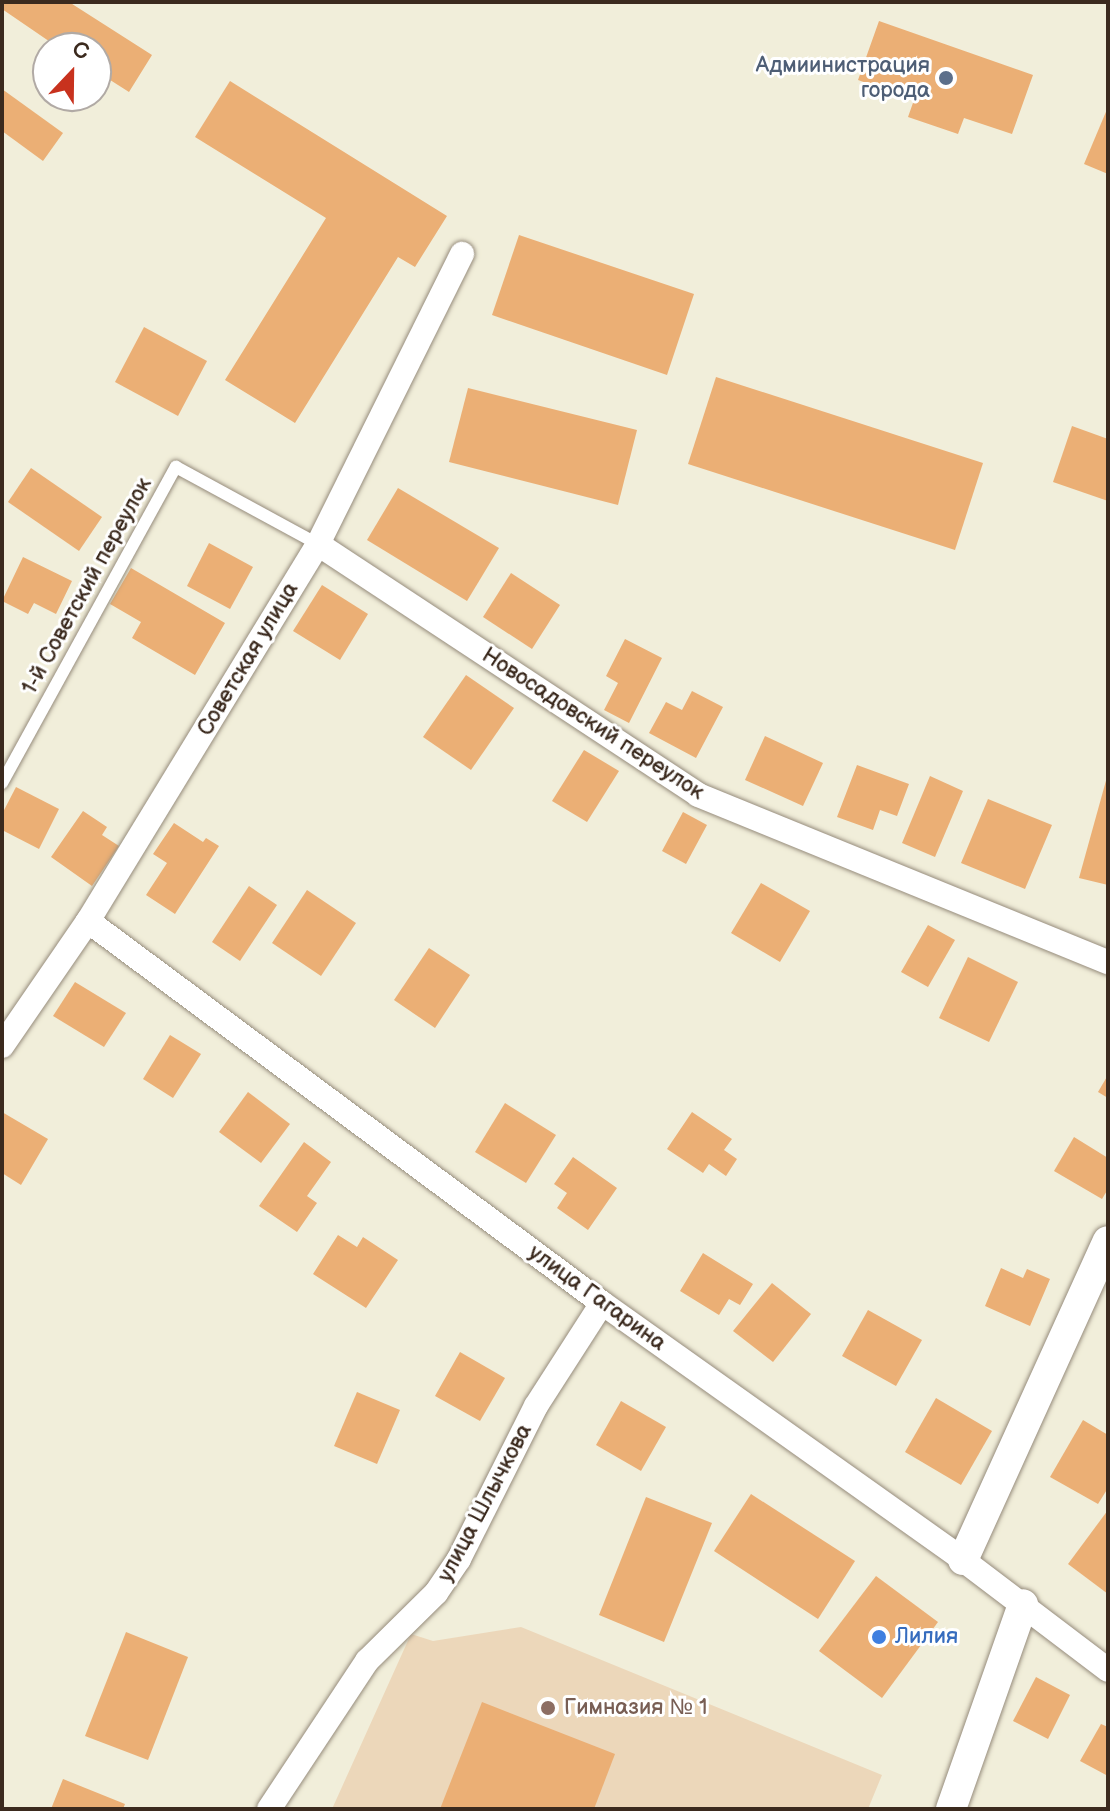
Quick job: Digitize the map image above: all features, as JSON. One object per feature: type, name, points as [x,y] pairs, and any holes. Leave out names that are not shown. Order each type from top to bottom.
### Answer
[{"type":"street","name":"Советская улица","points":[[5,1035],[88,921],[318,544],[462,254]]},
{"type":"street","name":"Новосадовский переулок","points":[[318,544],[698,795],[1108,962]]},
{"type":"street","name":"улица Гагарина","points":[[88,921],[602,1303],[963,1560],[1108,1670]]},
{"type":"street","points":[[963,1560],[1108,1241]]},
{"type":"street","name":"улица Шлычкова","points":[[269,1809],[367,1661],[436,1593],[459,1559],[536,1406],[602,1303]]},
{"type":"street","points":[[951,1809],[1023,1604]]},
{"type":"lane","name":"1-й Советский переулок","points":[[2,783],[176,467],[318,544]]},
{"type":"shaded area","name":"Гимназия № 1","points":[[521,1627],[882,1775],[868,1809],[332,1809],[411,1634],[433,1641]]},
{"type":"building","points":[[2,2],[69,2],[152,55],[129,92],[112,81],[112,32],[36,32],[2,9]]},
{"type":"building","name":"Адмиинистрация города","points":[[879,21],[1033,75],[1012,134],[964,118],[958,134],[908,117],[914,100],[858,80]]},
{"type":"building","points":[[230,81],[447,216],[415,267],[398,257],[295,423],[225,380],[326,218],[195,137]]},
{"type":"building","points":[[2,89],[63,133],[43,161],[2,131]]},
{"type":"building","points":[[1108,107],[1108,174],[1084,164]]},
{"type":"building","points":[[519,235],[694,294],[667,375],[492,315]]},
{"type":"building","points":[[144,327],[207,361],[178,416],[115,382]]},
{"type":"building","points":[[716,377],[983,463],[955,550],[688,464]]},
{"type":"building","points":[[468,388],[637,430],[618,505],[449,462]]},
{"type":"building","points":[[1072,426],[1108,439],[1108,501],[1053,482]]},
{"type":"building","points":[[31,468],[102,517],[79,551],[8,502]]},
{"type":"building","points":[[398,488],[499,548],[467,601],[367,540]]},
{"type":"building","points":[[209,543],[253,567],[230,609],[187,586]]},
{"type":"building","points":[[23,557],[72,581],[56,614],[34,603],[28,614],[2,601]]},
{"type":"building","points":[[131,568],[225,623],[195,675],[132,638],[141,622],[110,604]]},
{"type":"building","points":[[511,573],[560,605],[532,649],[483,617]]},
{"type":"building","points":[[322,585],[368,614],[340,660],[293,631]]},
{"type":"building","points":[[625,639],[662,658],[629,723],[604,710],[618,683],[606,676]]},
{"type":"building","points":[[466,675],[514,708],[471,770],[423,737]]},
{"type":"building","points":[[692,691],[723,707],[696,758],[649,733],[666,702],[682,710]]},
{"type":"building","points":[[765,736],[823,763],[803,806],[745,780]]},
{"type":"building","points":[[584,750],[619,771],[587,822],[552,801]]},
{"type":"building","points":[[857,765],[909,784],[897,816],[880,810],[873,830],[837,817]]},
{"type":"building","points":[[930,776],[963,791],[935,857],[902,843]]},
{"type":"building","points":[[1108,777],[1108,885],[1079,878]]},
{"type":"building","points":[[16,787],[59,809],[39,849],[2,830],[2,814]]},
{"type":"building","points":[[988,799],[1052,825],[1025,889],[961,863]]},
{"type":"building","points":[[83,811],[107,827],[102,835],[119,846],[92,886],[51,857]]},
{"type":"building","points":[[683,812],[707,825],[686,864],[662,851]]},
{"type":"building","points":[[174,823],[203,842],[206,838],[219,846],[175,914],[146,895],[167,863],[153,854]]},
{"type":"building","points":[[761,883],[810,911],[780,962],[731,933]]},
{"type":"building","points":[[249,886],[277,905],[240,961],[212,942]]},
{"type":"building","points":[[307,890],[356,923],[321,976],[272,943]]},
{"type":"building","points":[[928,925],[955,940],[928,987],[901,972]]},
{"type":"building","points":[[429,948],[470,975],[435,1028],[394,1000]]},
{"type":"building","points":[[968,957],[1018,982],[989,1042],[939,1018]]},
{"type":"building","points":[[75,982],[126,1013],[104,1047],[53,1016]]},
{"type":"building","points":[[170,1035],[201,1054],[173,1098],[143,1079]]},
{"type":"building","points":[[1108,1075],[1108,1098],[1098,1092]]},
{"type":"building","points":[[248,1092],[290,1124],[261,1163],[219,1132]]},
{"type":"building","points":[[505,1103],[556,1135],[526,1183],[475,1152]]},
{"type":"building","points":[[2,1112],[48,1139],[21,1185],[2,1173]]},
{"type":"building","points":[[692,1112],[732,1139],[724,1150],[737,1159],[726,1176],[709,1164],[703,1173],[667,1149]]},
{"type":"building","points":[[1074,1137],[1108,1158],[1108,1189],[1102,1199],[1054,1171]]},
{"type":"building","points":[[304,1142],[331,1162],[307,1196],[317,1203],[297,1232],[259,1206]]},
{"type":"building","points":[[573,1157],[617,1188],[588,1230],[557,1208],[567,1193],[554,1184]]},
{"type":"building","points":[[338,1235],[357,1247],[363,1237],[398,1260],[366,1308],[313,1274]]},
{"type":"building","points":[[703,1253],[753,1284],[740,1305],[729,1299],[719,1315],[680,1291]]},
{"type":"building","points":[[1001,1268],[1023,1278],[1027,1269],[1050,1279],[1030,1326],[985,1306]]},
{"type":"building","points":[[772,1283],[811,1314],[773,1362],[733,1331]]},
{"type":"building","points":[[868,1310],[922,1340],[896,1386],[842,1356]]},
{"type":"building","points":[[460,1352],[505,1378],[480,1421],[435,1396]]},
{"type":"building","points":[[357,1392],[400,1410],[377,1464],[334,1446]]},
{"type":"building","points":[[936,1398],[992,1431],[961,1485],[905,1452]]},
{"type":"building","points":[[621,1401],[666,1427],[641,1471],[596,1445]]},
{"type":"building","points":[[1083,1420],[1108,1435],[1108,1488],[1098,1504],[1050,1477]]},
{"type":"building","points":[[751,1494],[855,1561],[818,1619],[714,1551]]},
{"type":"building","points":[[646,1497],[712,1523],[664,1642],[599,1615]]},
{"type":"building","points":[[1108,1510],[1108,1594],[1068,1564]]},
{"type":"building","name":"Лилия","points":[[876,1576],[938,1622],[882,1698],[819,1651]]},
{"type":"building","points":[[126,1632],[188,1657],[148,1760],[85,1736]]},
{"type":"building","points":[[1036,1677],[1070,1695],[1048,1739],[1013,1721]]},
{"type":"building","points":[[482,1702],[615,1754],[594,1809],[440,1809]]},
{"type":"building","points":[[1101,1724],[1108,1727],[1108,1776],[1080,1761]]},
{"type":"building","points":[[63,1779],[125,1804],[123,1809],[51,1809]]},
{"type":"place","name":"Адмиинистрация города","points":[[946,78]]},
{"type":"place","name":"Лилия","points":[[879,1637]]},
{"type":"place","name":"Гимназия № 1","points":[[548,1708]]}]
